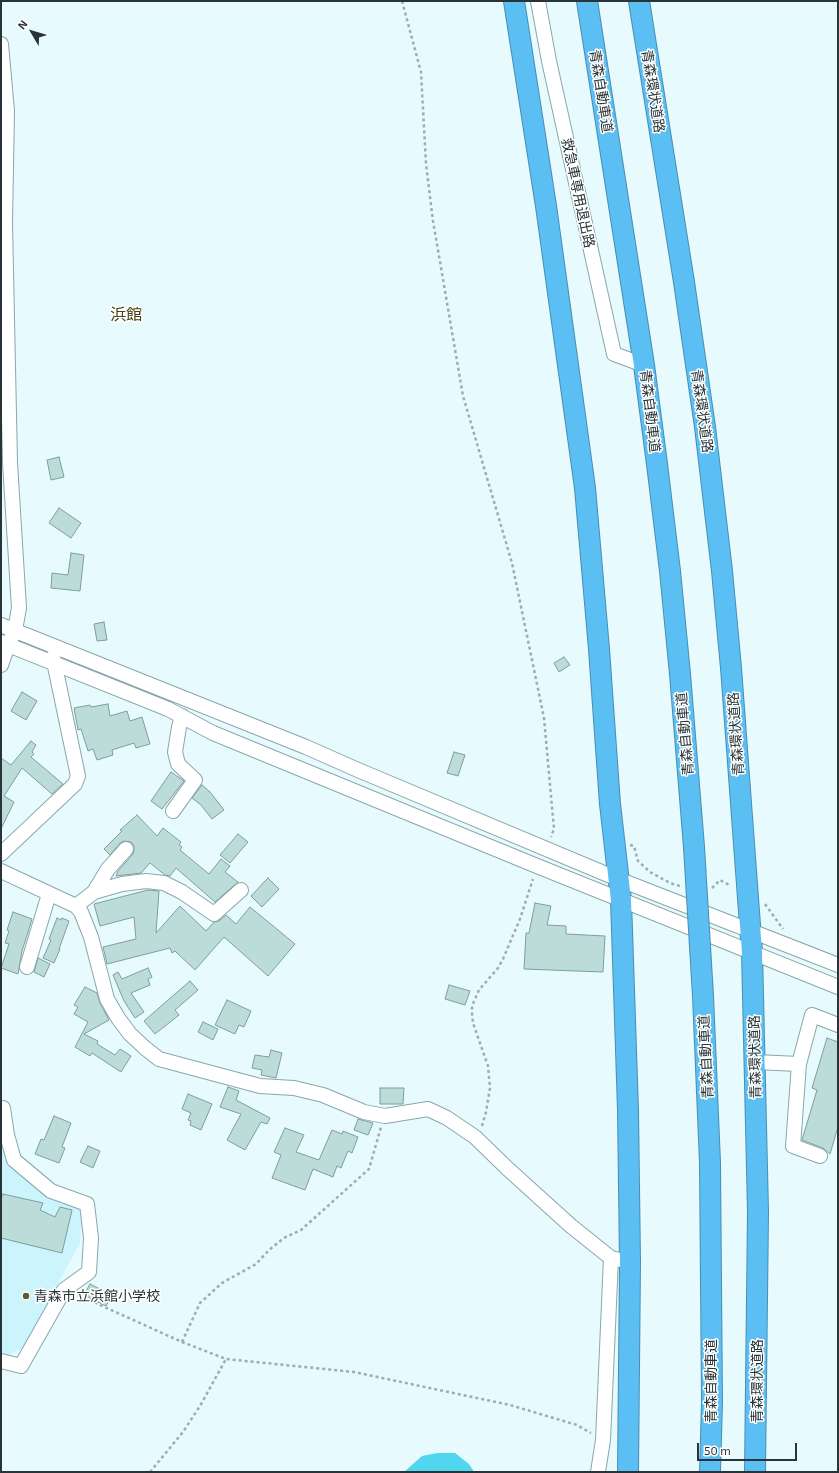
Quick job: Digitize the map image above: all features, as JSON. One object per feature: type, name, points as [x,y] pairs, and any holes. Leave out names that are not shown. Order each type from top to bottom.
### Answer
[{"type":"highway","points":[[514,1],[527,73],[549,221],[585,488],[599,649],[610,804],[621,900],[627,1087],[630,1262],[628,1472]]},
{"type":"highway","name":"青森自動車道","points":[[587,1],[644,366],[670,571],[694,847],[703,996],[710,1178],[712,1387],[710,1472]]},
{"type":"highway","name":"青森環状道路","points":[[639,1],[683,275],[705,427],[722,571],[731,668],[752,952],[758,1212],[755,1472]]},
{"type":"street","name":"救急車専用退出路","points":[[538,1],[551,69],[614,354],[644,366]]},
{"type":"street","points":[[1,44],[7,111],[4,336],[19,608],[15,630],[4,644],[1,665]]},
{"type":"street","points":[[1,625],[306,747],[618,879],[838,966]]},
{"type":"street","points":[[4,644],[168,709],[213,733],[537,866],[838,987]]},
{"type":"street","points":[[1,854],[75,784],[78,776],[53,664],[51,645]]},
{"type":"street","points":[[173,811],[195,780],[178,764],[175,752],[182,716]]},
{"type":"street","points":[[76,906],[94,892],[108,869],[126,849]]},
{"type":"street","points":[[1,871],[76,906],[91,937],[107,999],[118,1018],[130,1034],[145,1048],[159,1058],[260,1086],[294,1088],[323,1096],[364,1112],[385,1116],[428,1109],[447,1118],[475,1137],[566,1221],[611,1258],[630,1262]]},
{"type":"street","points":[[94,892],[130,882],[146,881],[164,883],[182,892],[214,914],[241,890]]},
{"type":"street","points":[[27,967],[49,894]]},
{"type":"street","points":[[820,1156],[793,1146],[799,1064],[812,1015],[838,1025]]},
{"type":"street","points":[[755,1062],[799,1064]]},
{"type":"street","points":[[1,1108],[3,1108],[7,1135],[14,1160],[51,1190],[87,1204],[91,1238],[89,1272],[64,1290],[21,1366],[1,1362]]},
{"type":"street","points":[[598,1472],[603,1440],[611,1258]]},
{"type":"path","points":[[402,1],[421,72],[426,164],[433,221],[463,396],[512,563],[544,718],[554,829],[546,849]]},
{"type":"path","points":[[475,1137],[482,1125],[486,1112],[490,1088],[488,1066],[473,1023],[472,1006],[479,990],[498,968],[503,959],[520,919],[537,866]]},
{"type":"path","points":[[182,1342],[200,1303],[222,1283],[256,1264],[269,1250],[284,1238],[301,1230],[369,1169],[385,1116]]},
{"type":"path","points":[[73,1283],[79,1296],[182,1342],[226,1359],[354,1372],[510,1405],[577,1425],[603,1440]]},
{"type":"path","points":[[150,1472],[183,1432],[200,1406],[226,1359]]},
{"type":"shaded area","name":"青森市立浜館小学校","points":[[1,1142],[6,1159],[15,1170],[40,1190],[82,1207],[80,1243],[23,1348],[5,1357],[1,1356]]},
{"type":"shaded area","points":[[437,1453],[455,1453],[469,1464],[474,1472],[404,1472],[422,1456]]},
{"type":"building","points":[[59,457],[64,477],[51,480],[47,460]]},
{"type":"building","points":[[59,508],[81,523],[71,538],[49,523]]},
{"type":"building","points":[[71,553],[84,555],[80,591],[51,588],[52,573],[68,575]]},
{"type":"building","points":[[104,622],[107,640],[97,641],[94,624]]},
{"type":"building","points":[[564,657],[570,665],[559,672],[554,663]]},
{"type":"building","points":[[22,692],[37,701],[26,720],[11,711]]},
{"type":"building","points":[[108,704],[110,716],[127,711],[130,721],[142,717],[150,744],[136,748],[134,743],[112,750],[113,755],[97,760],[93,749],[88,751],[81,729],[78,730],[74,708]]},
{"type":"building","points":[[31,741],[36,745],[32,752],[34,754],[31,757],[63,784],[52,794],[22,768],[4,796],[14,802],[1,829],[1,758],[11,765]]},
{"type":"building","points":[[454,752],[465,755],[458,776],[447,773]]},
{"type":"building","points":[[171,772],[184,781],[162,809],[151,801]]},
{"type":"building","points":[[202,785],[210,792],[224,810],[212,819],[201,805],[192,798]]},
{"type":"building","points":[[137,815],[157,836],[163,828],[181,842],[179,845],[182,847],[180,850],[209,874],[221,859],[230,866],[225,872],[238,882],[215,902],[176,868],[170,876],[165,875],[150,863],[141,873],[116,876],[118,871],[133,854],[134,846],[131,842],[124,841],[120,843],[110,855],[104,849],[122,831],[120,830]]},
{"type":"building","points":[[238,834],[248,842],[230,863],[220,855]]},
{"type":"building","points":[[268,878],[279,889],[262,907],[251,896]]},
{"type":"building","points":[[148,890],[159,891],[156,933],[180,906],[206,931],[214,922],[219,921],[226,915],[236,924],[250,907],[295,944],[268,976],[224,937],[195,970],[175,951],[172,953],[170,948],[107,964],[103,947],[136,939],[134,917],[100,926],[94,904]]},
{"type":"building","points":[[535,903],[551,906],[547,925],[566,926],[566,934],[605,936],[603,972],[524,969],[526,933],[529,933]]},
{"type":"building","points":[[13,912],[32,919],[22,951],[18,974],[1,968],[9,944],[5,943],[9,931],[7,930]]},
{"type":"building","points":[[57,918],[61,920],[62,918],[69,921],[54,963],[43,958],[51,940],[49,939]]},
{"type":"building","points":[[38,958],[50,964],[44,977],[34,972]]},
{"type":"building","points":[[148,968],[152,977],[148,979],[150,985],[131,993],[144,1012],[135,1018],[124,1001],[113,975],[118,972],[122,979]]},
{"type":"building","points":[[190,981],[198,990],[175,1010],[179,1015],[155,1034],[144,1021]]},
{"type":"building","points":[[449,985],[470,991],[465,1005],[445,999]]},
{"type":"building","points":[[85,987],[97,993],[100,1003],[109,1020],[84,1034],[98,1041],[97,1044],[115,1055],[120,1049],[131,1056],[121,1072],[92,1053],[90,1056],[75,1047],[88,1022],[74,1014],[78,1007],[74,1005]]},
{"type":"building","points":[[227,1000],[251,1011],[244,1027],[239,1025],[235,1034],[215,1025]]},
{"type":"building","points":[[203,1022],[218,1029],[213,1040],[198,1032]]},
{"type":"building","points":[[827,1038],[838,1042],[838,1127],[830,1154],[823,1148],[802,1140],[817,1090],[812,1088]]},
{"type":"building","points":[[271,1050],[282,1053],[276,1078],[261,1075],[262,1070],[252,1068],[255,1055],[269,1057]]},
{"type":"building","points":[[228,1087],[239,1091],[236,1100],[270,1118],[267,1124],[261,1122],[245,1150],[227,1140],[241,1114],[220,1107]]},
{"type":"building","points":[[380,1088],[404,1088],[403,1104],[380,1104]]},
{"type":"building","points":[[188,1094],[212,1104],[201,1130],[190,1125],[191,1121],[188,1120],[191,1113],[182,1109]]},
{"type":"building","points":[[54,1116],[71,1123],[62,1147],[65,1148],[59,1163],[35,1154],[41,1139],[44,1140]]},
{"type":"building","points":[[358,1119],[373,1123],[368,1135],[354,1130]]},
{"type":"building","points":[[285,1128],[304,1135],[296,1152],[319,1160],[332,1130],[342,1134],[343,1131],[358,1137],[352,1153],[348,1151],[341,1168],[337,1166],[333,1177],[313,1169],[305,1190],[272,1178],[281,1155],[274,1152]]},
{"type":"building","points":[[88,1146],[100,1151],[93,1168],[80,1162]]},
{"type":"building","points":[[3,1194],[43,1203],[40,1210],[55,1217],[60,1207],[72,1210],[62,1253],[1,1238],[1,1196],[3,1196]]},
{"type":"building","points":[[90,1284],[112,1295],[106,1306],[84,1295]]},
{"type":"place","name":"青森市立浜館小学校","points":[[26,1296]]},
{"type":"district","name":"浜館","points":[[126,315]]}]
